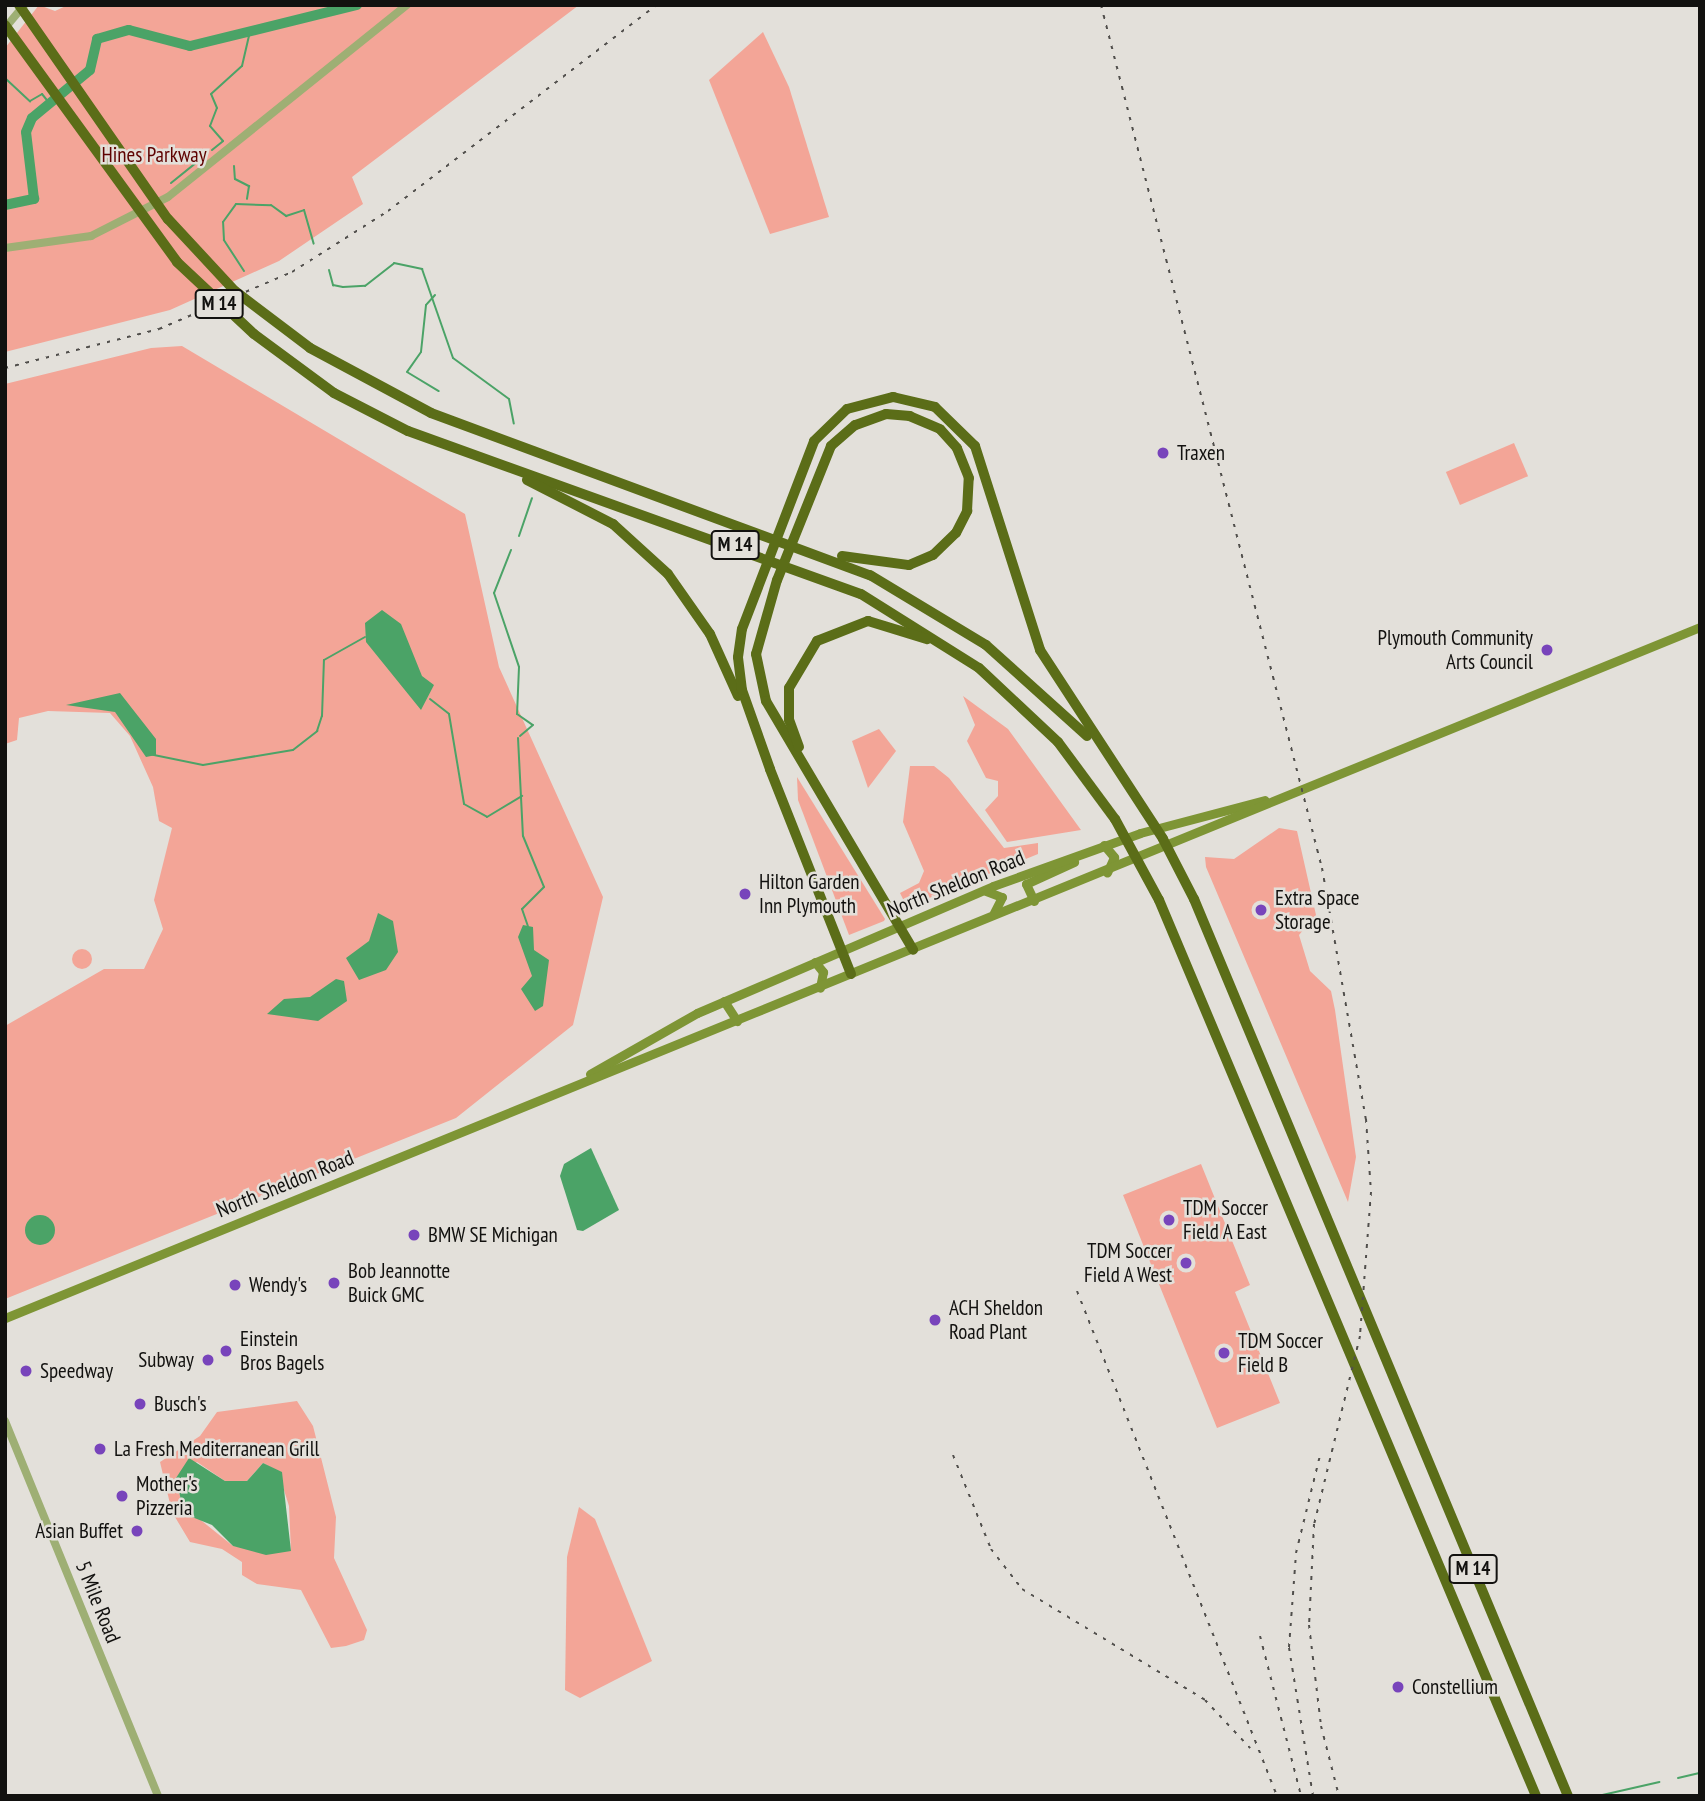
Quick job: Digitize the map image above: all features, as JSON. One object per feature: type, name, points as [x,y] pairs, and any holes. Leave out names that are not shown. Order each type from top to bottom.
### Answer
[{"type":"highway","name":"M 14","points":[[22,5],[67,75],[168,219],[255,308],[369,384],[451,420],[848,565],[939,612],[1030,680],[1120,774],[1181,872],[1568,1796]]},
{"type":"highway","name":"M 14","points":[[5,27],[150,229],[215,300],[284,359],[367,411],[475,456],[835,583],[899,613],[979,668],[1058,742],[1115,819],[1150,881],[1536,1796]]},
{"type":"highway","points":[[770,769],[738,666],[742,629],[761,575],[814,441],[847,409],[879,398],[907,398],[953,418],[982,462],[1040,650],[1120,774]]},
{"type":"highway","points":[[753,530],[871,564],[916,563],[946,545],[961,526],[970,494],[967,470],[952,441],[933,425],[902,415],[870,418],[831,446],[798,522],[776,580],[756,654],[760,686],[827,803],[903,925],[913,950]]},
{"type":"highway","points":[[475,456],[590,510],[668,573],[710,634],[770,769],[851,974]]},
{"type":"highway","points":[[827,803],[795,739],[787,705],[796,669],[817,641],[848,624],[886,622],[979,668]]},
{"type":"main road","name":"North Sheldon Road","points":[[5,1318],[578,1081],[820,988],[990,916],[1107,873],[1287,794],[1700,627]]},
{"type":"main road","name":"North Sheldon Road","points":[[578,1081],[724,1000],[979,892],[1104,845],[1287,794]]},
{"type":"main road","points":[[1104,845],[1114,857],[1107,873]]},
{"type":"main road","points":[[1034,901],[1026,884],[1088,851]]},
{"type":"main road","points":[[979,892],[1002,897],[990,916]]},
{"type":"main road","points":[[815,962],[823,972],[820,988]]},
{"type":"main road","points":[[724,1000],[737,1021]]},
{"type":"street","points":[[5,27],[22,5]]},
{"type":"street","points":[[5,248],[91,236],[168,197],[407,5]]},
{"type":"street","name":"5 Mile Road","points":[[5,1421],[158,1796]]},
{"type":"green space","name":"Hines Parkway","points":[[39,5],[55,11],[68,5],[579,5],[352,177],[363,204],[279,261],[170,310],[5,352],[5,48]]},
{"type":"green space","points":[[763,32],[789,87],[829,217],[770,234],[709,80]]},
{"type":"green space","points":[[182,346],[465,514],[499,667],[603,897],[573,1025],[456,1118],[5,1299],[5,1026],[104,969],[144,969],[163,929],[154,900],[172,828],[159,821],[153,787],[130,736],[110,713],[48,711],[19,718],[17,740],[5,744],[5,384],[151,348]]},
{"type":"green space","points":[[1514,443],[1528,476],[1460,505],[1446,472]]},
{"type":"green space","points":[[963,696],[1008,729],[1081,830],[1007,842],[985,810],[998,796],[998,781],[986,778],[967,741],[975,725]]},
{"type":"green space","points":[[879,729],[896,751],[868,788],[852,741]]},
{"type":"green space","points":[[910,766],[934,766],[949,778],[1004,848],[1038,843],[1038,854],[907,907],[900,893],[919,883],[924,871],[903,822]]},
{"type":"green space","points":[[797,777],[884,921],[849,935],[798,800]]},
{"type":"green space","points":[[1279,828],[1297,831],[1316,915],[1299,935],[1310,971],[1331,991],[1335,1010],[1356,1157],[1348,1202],[1206,867],[1205,857],[1234,859]]},
{"type":"green space","points":[[78,949],[86,949],[92,959],[86,969],[78,969],[72,963],[72,955]]},
{"type":"green space","points":[[1201,1164],[1250,1285],[1235,1292],[1280,1403],[1217,1428],[1123,1195]]},
{"type":"green space","points":[[297,1401],[313,1426],[336,1517],[334,1558],[367,1630],[364,1640],[331,1648],[301,1590],[257,1584],[242,1575],[242,1562],[222,1549],[190,1542],[172,1512],[160,1462],[200,1436],[217,1412]],"holes":[[[197,1462],[225,1481],[247,1481],[263,1463],[278,1471],[289,1506],[291,1551],[233,1546],[182,1505],[176,1478]]]},
{"type":"green space","points":[[579,1507],[595,1519],[652,1661],[580,1698],[565,1690],[567,1557]]},
{"type":"shaded area","points":[[382,610],[401,624],[422,676],[434,685],[421,710],[366,642],[365,623]]},
{"type":"shaded area","points":[[120,693],[156,739],[156,755],[146,757],[115,712],[66,705]]},
{"type":"shaded area","points":[[378,913],[393,921],[398,952],[386,970],[359,980],[346,958],[369,941]]},
{"type":"shaded area","points":[[523,925],[533,927],[534,950],[549,960],[543,1006],[535,1011],[521,989],[532,976],[518,937]]},
{"type":"shaded area","points":[[336,979],[344,981],[347,1001],[318,1021],[267,1014],[284,999],[310,997]]},
{"type":"shaded area","points":[[591,1148],[619,1210],[583,1231],[577,1230],[560,1176],[564,1164]]},
{"type":"shaded area","points":[[40,1215],[51,1219],[55,1230],[51,1241],[40,1245],[29,1241],[25,1230],[29,1219]]},
{"type":"shaded area","points":[[189,1458],[225,1481],[247,1481],[263,1463],[282,1472],[291,1551],[266,1555],[233,1546],[212,1525],[192,1517],[182,1505],[176,1478]]},
{"type":"waterway","points":[[5,205],[34,199],[26,132],[32,118],[90,70],[97,39],[129,30],[190,46],[357,5]]},
{"type":"waterway","points":[[212,150],[223,141],[210,126],[217,108],[211,94],[242,66],[250,31]]},
{"type":"waterway","points":[[6,79],[30,101],[42,94],[50,104]]},
{"type":"waterway","points":[[171,183],[207,154]]},
{"type":"waterway","points":[[234,166],[235,179],[249,186],[247,199]]},
{"type":"waterway","points":[[244,271],[224,240],[223,222],[236,204],[271,205],[286,216],[304,210],[314,244]]},
{"type":"waterway","points":[[329,270],[333,285],[343,287],[365,286],[394,263],[422,269],[453,358],[509,399],[514,424]]},
{"type":"waterway","points":[[435,295],[426,305],[421,352],[407,372],[439,391]]},
{"type":"waterway","points":[[519,536],[532,498]]},
{"type":"waterway","points":[[511,550],[494,593],[519,667],[517,714],[533,725],[520,736]]},
{"type":"waterway","points":[[149,754],[203,765],[293,750],[317,731],[322,716],[324,660],[365,637]]},
{"type":"waterway","points":[[430,699],[449,714],[464,804],[487,817],[522,796]]},
{"type":"waterway","points":[[518,738],[523,836],[544,887],[522,909],[528,926]]},
{"type":"waterway","points":[[1678,1778],[1700,1773]]},
{"type":"waterway","points":[[1598,1796],[1659,1782]]},
{"type":"railway","points":[[5,368],[159,329],[292,272],[388,211],[656,5]]},
{"type":"railway","points":[[1101,5],[1322,868],[1366,1119],[1371,1192],[1360,1336],[1314,1524],[1309,1625],[1321,1726],[1339,1796]]},
{"type":"railway","points":[[1077,1291],[1277,1796]]},
{"type":"railway","points":[[953,1455],[991,1549],[1022,1589],[1205,1700],[1250,1748]]},
{"type":"railway","points":[[1313,1796],[1289,1647],[1296,1553],[1320,1455]]},
{"type":"railway","points":[[1260,1636],[1301,1796]]},
{"type":"place","name":"Traxen","points":[[1163,453]]},
{"type":"place","name":"Plymouth Community Arts Council","points":[[1547,650]]},
{"type":"place","name":"Hilton Garden Inn Plymouth","points":[[745,894]]},
{"type":"place","name":"Extra Space Storage","points":[[1261,910]]},
{"type":"place","name":"TDM Soccer Field A East","points":[[1169,1220]]},
{"type":"place","name":"BMW SE Michigan","points":[[414,1235]]},
{"type":"place","name":"TDM Soccer Field A West","points":[[1186,1263]]},
{"type":"place","name":"Bob Jeannotte Buick GMC","points":[[334,1283]]},
{"type":"place","name":"Wendy's","points":[[235,1285]]},
{"type":"place","name":"ACH Sheldon Road Plant","points":[[935,1320]]},
{"type":"place","name":"Einstein Bros Bagels","points":[[226,1351]]},
{"type":"place","name":"TDM Soccer Field B","points":[[1224,1353]]},
{"type":"place","name":"Subway","points":[[208,1360]]},
{"type":"place","name":"Speedway","points":[[26,1371]]},
{"type":"place","name":"Busch's","points":[[140,1404]]},
{"type":"place","name":"La Fresh Mediterranean Grill","points":[[100,1449]]},
{"type":"place","name":"Mother's Pizzeria","points":[[122,1496]]},
{"type":"place","name":"Asian Buffet","points":[[137,1531]]},
{"type":"place","name":"Constellium","points":[[1398,1687]]}]
